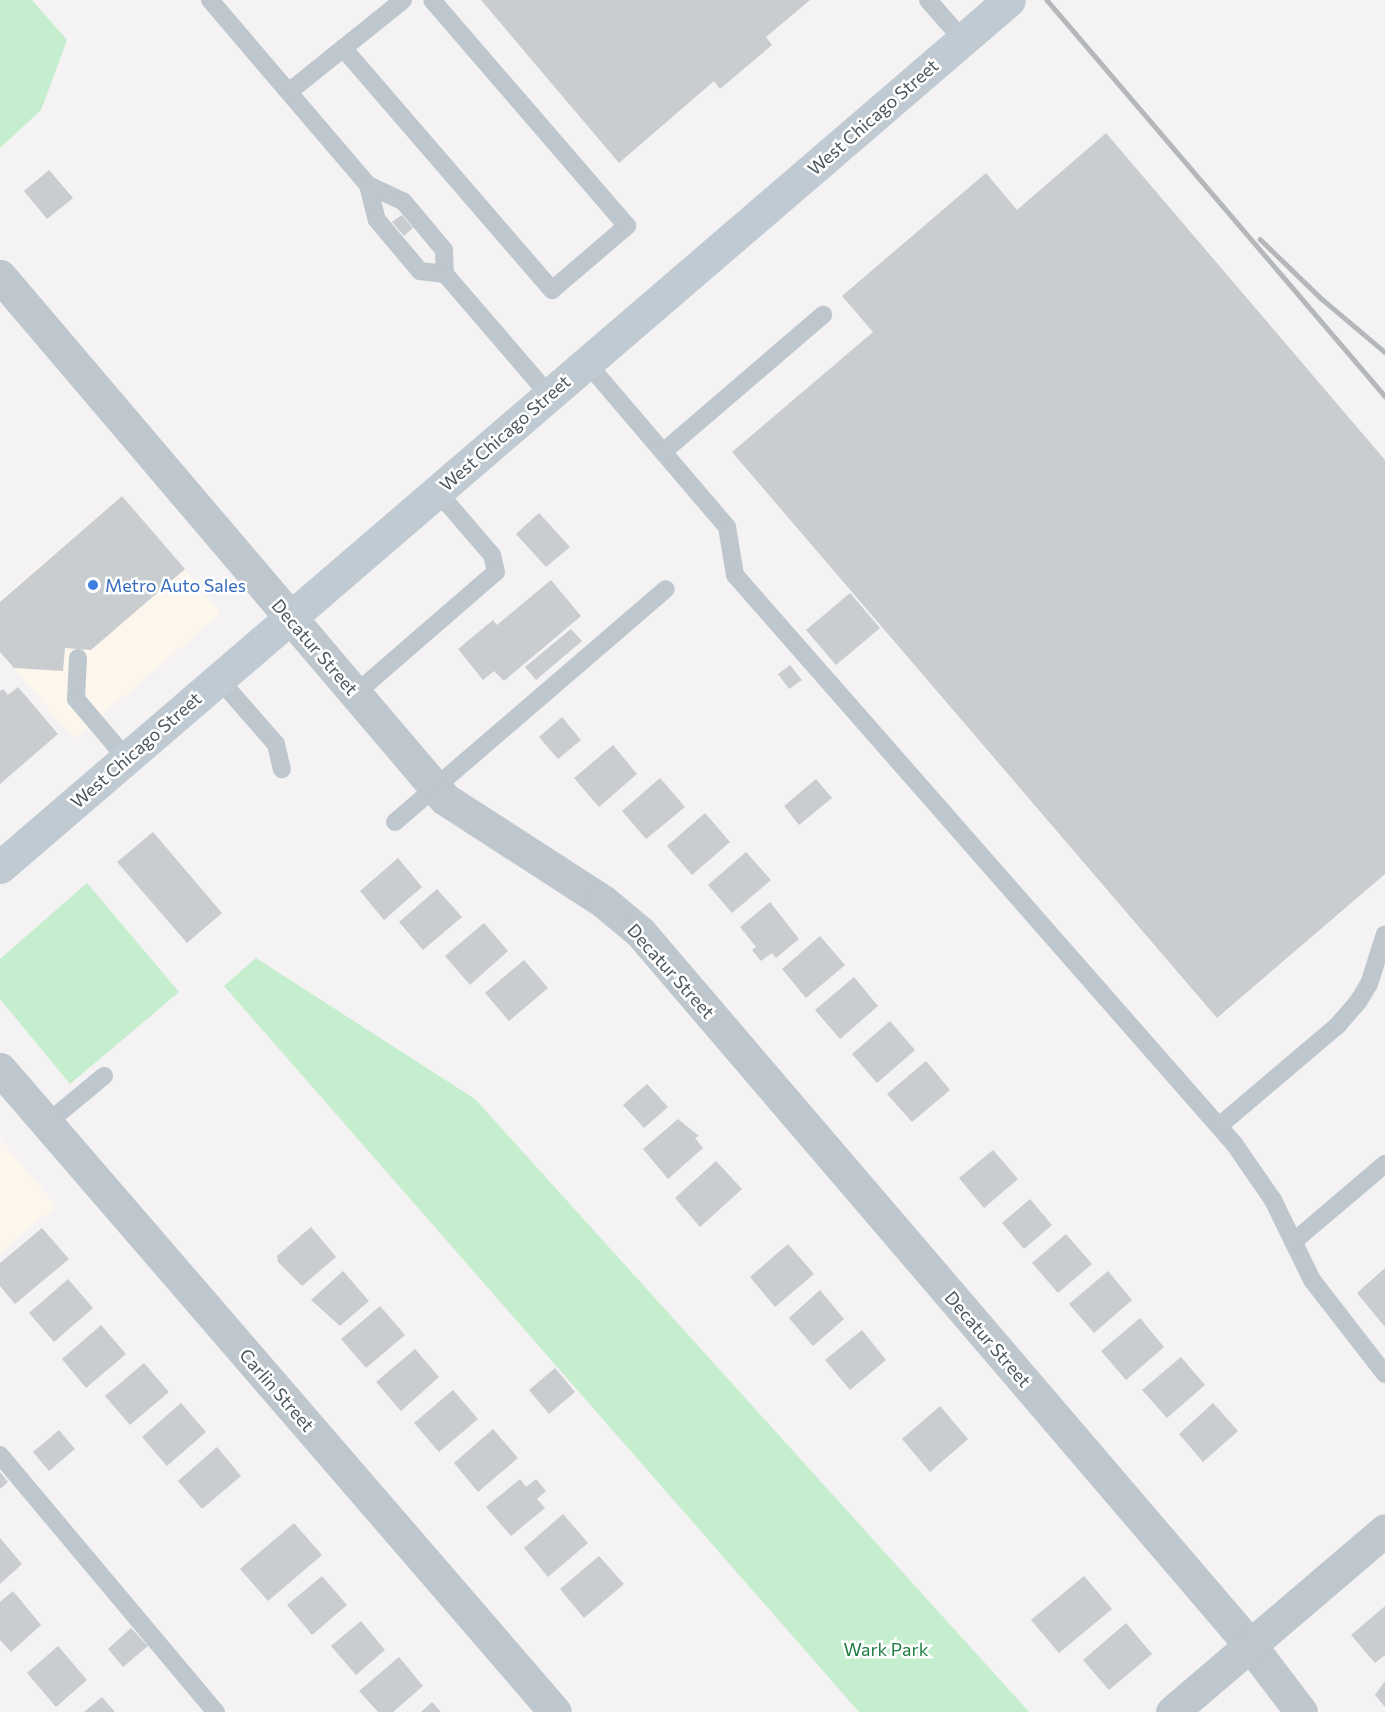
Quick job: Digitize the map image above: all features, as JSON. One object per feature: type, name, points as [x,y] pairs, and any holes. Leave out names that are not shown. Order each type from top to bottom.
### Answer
[{"type":"street","name":"West Chicago Street","points":[[0,867],[1009,0]]},
{"type":"street","name":"Decatur Street","points":[[0,276],[434,787],[478,824],[604,902],[640,932],[1250,1645],[1301,1712]]},
{"type":"street","name":"Carlin Street","points":[[0,1069],[555,1712]]},
{"type":"street","points":[[1172,1712],[1385,1530]]},
{"type":"lane","points":[[210,0],[368,185],[377,220],[390,236],[420,270],[445,274]]},
{"type":"lane","points":[[290,91],[403,0]]},
{"type":"lane","points":[[343,48],[552,290],[627,226],[432,0]]},
{"type":"lane","points":[[928,0],[963,40]]},
{"type":"lane","points":[[368,185],[403,201],[444,250],[445,274],[549,395]]},
{"type":"lane","points":[[663,452],[823,315]]},
{"type":"lane","points":[[587,363],[727,527],[735,575],[1219,1126],[1256,1172],[1326,1301],[1385,1374]]},
{"type":"lane","points":[[355,694],[496,572],[492,555],[437,491]]},
{"type":"lane","points":[[394,822],[666,589]]},
{"type":"lane","points":[[78,658],[76,699],[126,758]]},
{"type":"lane","points":[[219,679],[276,744],[282,769]]},
{"type":"lane","points":[[1219,1126],[1336,1026],[1358,1002],[1369,984],[1385,934]]},
{"type":"lane","points":[[47,1124],[104,1076]]},
{"type":"lane","points":[[1293,1242],[1385,1164]]},
{"type":"lane","points":[[0,1455],[216,1712]]},
{"type":"shaded area","points":[[122,495],[219,610],[219,615],[74,739],[0,652],[0,600]]},
{"type":"shaded area","points":[[0,1139],[56,1206],[0,1253]]},
{"type":"green space","points":[[0,0],[32,0],[67,40],[41,110],[0,148]]},
{"type":"green space","points":[[87,883],[179,992],[70,1084],[0,999],[0,959]]},
{"type":"green space","name":"Wark Park","points":[[256,958],[475,1099],[1029,1712],[859,1712],[224,986]]},
{"type":"building","points":[[481,0],[810,0],[766,37],[772,45],[720,89],[714,81],[619,163]]},
{"type":"building","points":[[1106,133],[1385,460],[1385,874],[1217,1018],[732,452],[873,332],[842,296],[986,173],[1017,210]]},
{"type":"building","points":[[49,170],[73,198],[47,219],[24,191]]},
{"type":"building","points":[[402,215],[413,228],[404,236],[392,222]]},
{"type":"building","name":"Metro Auto Sales","points":[[122,496],[185,569],[91,650],[65,648],[63,671],[14,668],[0,652],[0,602]]},
{"type":"building","points":[[539,513],[570,547],[546,567],[516,534]]},
{"type":"building","points":[[551,580],[581,616],[504,681],[494,671],[483,680],[458,649],[493,620],[497,625]]},
{"type":"building","points":[[850,593],[880,628],[836,665],[806,630]]},
{"type":"building","points":[[571,629],[582,641],[536,680],[525,667]]},
{"type":"building","points":[[790,665],[802,680],[789,689],[778,674]]},
{"type":"building","points":[[18,687],[58,734],[0,784],[0,691],[3,689],[8,695]]},
{"type":"building","points":[[562,717],[581,740],[558,759],[539,737]]},
{"type":"building","points":[[613,745],[637,774],[599,807],[574,778]]},
{"type":"building","points":[[660,778],[685,807],[646,839],[622,811]]},
{"type":"building","points":[[816,779],[832,798],[799,825],[784,806]]},
{"type":"building","points":[[705,813],[730,842],[692,875],[667,846]]},
{"type":"building","points":[[153,832],[222,913],[187,943],[117,862]]},
{"type":"building","points":[[746,852],[771,880],[732,913],[708,885]]},
{"type":"building","points":[[398,858],[422,887],[384,920],[360,891]]},
{"type":"building","points":[[437,889],[462,917],[423,950],[399,922]]},
{"type":"building","points":[[770,902],[799,939],[776,958],[772,953],[761,961],[752,950],[756,947],[740,927]]},
{"type":"building","points":[[484,923],[508,951],[470,985],[445,956]]},
{"type":"building","points":[[820,936],[845,965],[806,998],[782,969]]},
{"type":"building","points":[[524,960],[548,988],[509,1021],[485,993]]},
{"type":"building","points":[[854,977],[878,1006],[840,1039],[815,1010]]},
{"type":"building","points":[[890,1021],[915,1050],[877,1083],[852,1054]]},
{"type":"building","points":[[926,1061],[950,1090],[912,1122],[887,1094]]},
{"type":"building","points":[[647,1084],[668,1107],[644,1128],[623,1105]]},
{"type":"building","points":[[678,1119],[699,1136],[695,1138],[703,1148],[668,1179],[643,1149]]},
{"type":"building","points":[[993,1150],[1018,1179],[984,1208],[959,1178]]},
{"type":"building","points":[[716,1161],[742,1189],[700,1227],[675,1198]]},
{"type":"building","points":[[1030,1199],[1052,1225],[1024,1249],[1002,1223]]},
{"type":"building","points":[[311,1227],[336,1257],[302,1286],[278,1262],[277,1256]]},
{"type":"building","points":[[42,1228],[69,1259],[15,1304],[0,1286],[0,1263]]},
{"type":"building","points":[[1066,1234],[1092,1264],[1058,1293],[1032,1263]]},
{"type":"building","points":[[788,1244],[814,1274],[775,1307],[750,1277]]},
{"type":"building","points":[[1385,1268],[1385,1327],[1357,1293]]},
{"type":"building","points":[[343,1271],[369,1301],[340,1326],[311,1300]]},
{"type":"building","points":[[1108,1271],[1132,1300],[1094,1333],[1069,1304]]},
{"type":"building","points":[[68,1279],[93,1308],[54,1342],[29,1313]]},
{"type":"building","points":[[820,1290],[844,1319],[813,1346],[789,1318]]},
{"type":"building","points":[[380,1306],[405,1335],[366,1368],[341,1339]]},
{"type":"building","points":[[1140,1318],[1164,1347],[1126,1380],[1101,1351]]},
{"type":"building","points":[[101,1325],[126,1354],[86,1388],[62,1359]]},
{"type":"building","points":[[862,1330],[886,1360],[850,1390],[825,1360]]},
{"type":"building","points":[[415,1349],[439,1377],[401,1411],[376,1382]]},
{"type":"building","points":[[1181,1357],[1205,1385],[1167,1418],[1142,1390]]},
{"type":"building","points":[[144,1363],[169,1392],[130,1425],[105,1396]]},
{"type":"building","points":[[555,1368],[575,1392],[549,1414],[529,1390]]},
{"type":"building","points":[[453,1390],[478,1419],[439,1452],[414,1423]]},
{"type":"building","points":[[181,1403],[206,1432],[167,1466],[142,1437]]},
{"type":"building","points":[[1213,1403],[1238,1431],[1203,1462],[1179,1434]]},
{"type":"building","points":[[940,1406],[968,1439],[930,1472],[902,1439]]},
{"type":"building","points":[[493,1429],[518,1458],[478,1492],[454,1463]]},
{"type":"building","points":[[59,1430],[75,1449],[49,1471],[33,1452]]},
{"type":"building","points":[[217,1447],[241,1476],[202,1509],[178,1481]]},
{"type":"building","points":[[0,1472],[8,1482],[0,1489]]},
{"type":"building","points":[[520,1479],[526,1487],[536,1479],[546,1491],[537,1499],[545,1508],[511,1536],[486,1507]]},
{"type":"building","points":[[563,1514],[588,1543],[548,1577],[524,1548]]},
{"type":"building","points":[[294,1523],[322,1555],[268,1601],[240,1569]]},
{"type":"building","points":[[0,1538],[22,1564],[0,1584]]},
{"type":"building","points":[[599,1556],[624,1584],[584,1618],[560,1589]]},
{"type":"building","points":[[322,1576],[347,1605],[312,1635],[287,1605]]},
{"type":"building","points":[[1084,1576],[1112,1609],[1059,1653],[1031,1620]]},
{"type":"building","points":[[13,1591],[41,1625],[11,1652],[0,1640],[0,1602]]},
{"type":"building","points":[[1385,1606],[1385,1655],[1375,1663],[1351,1635]]},
{"type":"building","points":[[361,1621],[385,1650],[356,1675],[331,1646]]},
{"type":"building","points":[[1126,1623],[1152,1654],[1109,1690],[1083,1660]]},
{"type":"building","points":[[131,1628],[148,1646],[123,1667],[108,1649]]},
{"type":"building","points":[[58,1646],[87,1680],[56,1707],[27,1673]]},
{"type":"building","points":[[399,1657],[423,1686],[393,1712],[378,1712],[359,1691]]},
{"type":"building","points":[[1385,1681],[1385,1707],[1375,1695]]},
{"type":"building","points":[[102,1697],[115,1712],[84,1712]]},
{"type":"building","points":[[432,1702],[441,1712],[421,1712]]},
{"type":"railway","points":[[1047,0],[1385,396]]},
{"type":"railway","points":[[1260,239],[1322,299],[1385,352]]},
{"type":"place","name":"Metro Auto Sales","points":[[93,585]]}]
